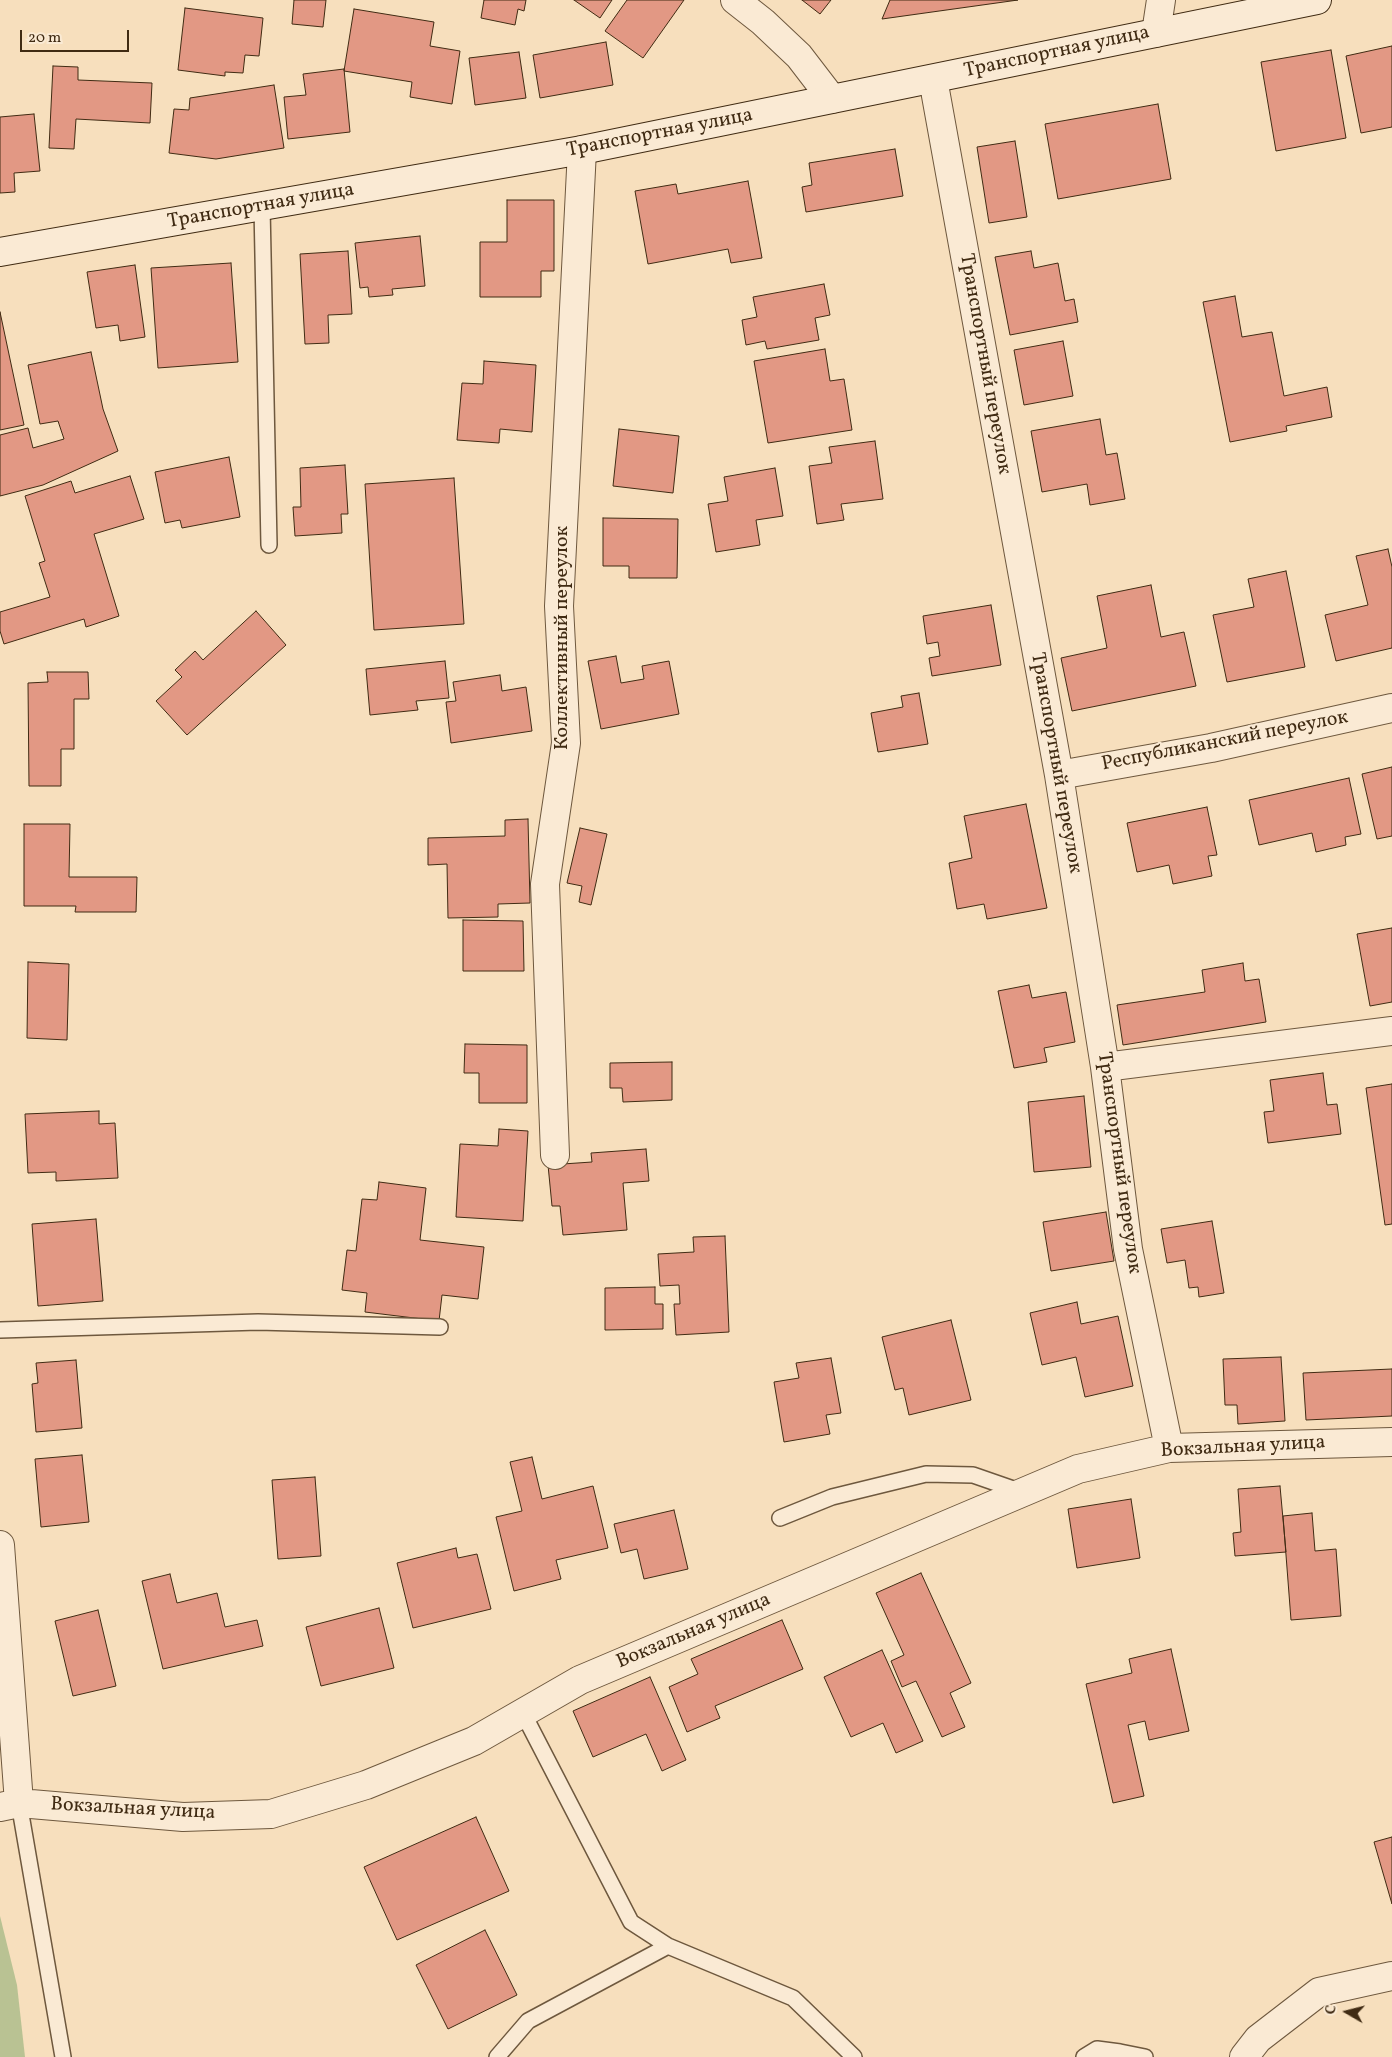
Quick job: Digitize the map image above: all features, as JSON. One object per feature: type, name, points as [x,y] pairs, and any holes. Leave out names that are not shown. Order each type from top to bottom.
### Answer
[{"type":"street","points":[[735,0],[763,22],[799,56],[832,99]]},
{"type":"street","points":[[1156,33],[1161,0]]},
{"type":"street","name":"Транспортная улица","points":[[0,252],[582,150],[1317,0]]},
{"type":"street","name":"Транспортный переулок","points":[[933,79],[1059,775],[1105,1067],[1128,1249],[1168,1448]]},
{"type":"street","name":"Коллективный переулок","points":[[555,1155],[545,884],[566,743],[559,606],[582,150]]},
{"type":"street","name":"Республиканский переулок","points":[[1059,775],[1211,748],[1392,708]]},
{"type":"street","points":[[1105,1067],[1392,1030]]},
{"type":"street","name":"Вокзальная улица","points":[[9,1805],[183,1818],[271,1814],[366,1786],[474,1741],[580,1680],[1078,1469],[1168,1448],[1392,1442]]},
{"type":"street","points":[[0,1545],[9,1805]]},
{"type":"street","points":[[1244,2057],[1258,2039],[1319,1992],[1392,1976]]},
{"type":"lane","points":[[262,207],[269,546]]},
{"type":"lane","points":[[0,1330],[258,1322],[440,1327]]},
{"type":"lane","points":[[780,1518],[832,1497],[926,1474],[972,1474],[1023,1492]]},
{"type":"lane","points":[[523,1713],[631,1922],[668,1946],[793,1998],[854,2057]]},
{"type":"lane","points":[[9,1805],[63,2057]]},
{"type":"lane","points":[[497,2057],[528,2021],[668,1946]]},
{"type":"lane","points":[[1084,2057],[1097,2049],[1145,2057]]},
{"type":"green space","points":[[0,1916],[17,1985],[25,2057],[0,2057]]},
{"type":"building","points":[[294,0],[326,0],[323,27],[292,24]]},
{"type":"building","points":[[484,0],[526,0],[524,11],[518,9],[515,25],[481,18]]},
{"type":"building","points":[[574,0],[612,0],[600,18]]},
{"type":"building","points":[[627,0],[684,0],[643,58],[605,31]]},
{"type":"building","points":[[802,0],[831,0],[820,14]]},
{"type":"building","points":[[890,0],[1018,0],[882,19]]},
{"type":"building","points":[[185,8],[263,18],[259,56],[245,55],[243,73],[225,72],[225,76],[178,70]]},
{"type":"building","points":[[354,9],[434,22],[430,46],[460,51],[452,104],[410,97],[412,82],[344,71]]},
{"type":"building","points":[[606,42],[613,85],[540,98],[533,55]]},
{"type":"building","points":[[1392,46],[1392,127],[1361,133],[1346,56]]},
{"type":"building","points":[[1331,50],[1346,138],[1276,151],[1261,62]]},
{"type":"building","points":[[519,52],[526,98],[475,105],[469,58]]},
{"type":"building","points":[[53,66],[78,67],[78,80],[152,83],[150,123],[76,119],[74,149],[49,148]]},
{"type":"building","points":[[344,69],[350,132],[288,139],[284,97],[306,95],[303,74]]},
{"type":"building","points":[[274,85],[284,148],[216,159],[169,153],[174,109],[189,110],[190,98]]},
{"type":"building","points":[[1158,104],[1171,179],[1058,199],[1045,124]]},
{"type":"building","points":[[34,114],[40,171],[14,173],[15,192],[0,193],[0,117]]},
{"type":"building","points":[[1015,141],[1027,217],[989,223],[977,147]]},
{"type":"building","points":[[895,149],[903,196],[806,212],[802,187],[812,185],[809,163]]},
{"type":"building","points":[[748,181],[762,258],[731,263],[728,249],[648,264],[635,191],[676,184],[678,194]]},
{"type":"building","points":[[507,200],[554,200],[554,271],[541,271],[541,297],[480,297],[480,242],[507,242]]},
{"type":"building","points":[[420,236],[425,286],[392,289],[393,295],[369,297],[368,287],[360,288],[355,243]]},
{"type":"building","points":[[348,251],[352,314],[328,315],[329,343],[305,344],[300,254]]},
{"type":"building","points":[[1031,251],[1034,268],[1058,263],[1065,301],[1074,299],[1078,322],[1010,335],[995,257]]},
{"type":"building","points":[[231,263],[238,362],[158,368],[151,268]]},
{"type":"building","points":[[135,265],[145,337],[120,341],[118,325],[96,328],[87,272]]},
{"type":"building","points":[[824,284],[830,315],[815,318],[819,340],[767,349],[765,341],[746,345],[742,320],[757,317],[753,297]]},
{"type":"building","points":[[1235,296],[1242,337],[1272,332],[1284,396],[1327,387],[1332,417],[1286,426],[1287,431],[1230,442],[1203,302]]},
{"type":"building","points":[[0,312],[24,425],[0,430]]},
{"type":"building","points":[[1063,341],[1073,396],[1024,405],[1014,350]]},
{"type":"building","points":[[825,349],[830,381],[844,379],[852,430],[768,443],[754,361]]},
{"type":"building","points":[[91,352],[103,409],[118,451],[43,485],[0,496],[0,435],[28,428],[33,448],[64,439],[58,421],[40,424],[28,365]]},
{"type":"building","points":[[484,361],[536,365],[532,432],[500,429],[499,443],[457,440],[462,383],[483,384]]},
{"type":"building","points":[[1100,419],[1106,455],[1117,453],[1125,499],[1090,505],[1087,484],[1042,492],[1031,431]]},
{"type":"building","points":[[619,429],[679,436],[673,493],[613,486]]},
{"type":"building","points":[[875,441],[883,499],[841,504],[844,520],[817,524],[809,466],[832,463],[829,447]]},
{"type":"building","points":[[229,457],[240,517],[182,528],[180,520],[165,523],[155,472]]},
{"type":"building","points":[[345,465],[348,514],[341,514],[342,533],[295,536],[293,507],[301,507],[300,468]]},
{"type":"building","points":[[775,468],[783,516],[756,520],[760,545],[716,552],[708,504],[728,501],[724,477]]},
{"type":"building","points":[[130,476],[144,519],[94,534],[119,616],[86,627],[84,619],[4,644],[0,631],[0,612],[50,597],[39,563],[45,561],[25,496],[71,481],[75,493]]},
{"type":"building","points":[[454,478],[464,624],[374,630],[365,484]]},
{"type":"building","points":[[603,518],[678,519],[677,578],[629,578],[629,566],[603,566]]},
{"type":"building","points":[[1388,549],[1392,567],[1392,648],[1336,661],[1325,615],[1368,605],[1356,556]]},
{"type":"building","points":[[1286,571],[1305,667],[1227,682],[1213,615],[1254,607],[1248,579]]},
{"type":"building","points":[[1151,585],[1161,637],[1184,632],[1196,686],[1072,711],[1061,658],[1107,648],[1097,596]]},
{"type":"building","points":[[991,605],[1001,665],[932,676],[929,658],[940,656],[938,642],[927,644],[923,616]]},
{"type":"building","points":[[256,611],[286,645],[187,735],[156,701],[182,677],[175,670],[195,651],[203,660]]},
{"type":"building","points":[[616,656],[621,683],[644,679],[642,666],[669,661],[679,714],[601,729],[588,661]]},
{"type":"building","points":[[445,661],[449,698],[416,701],[418,710],[370,715],[366,669]]},
{"type":"building","points":[[47,672],[88,672],[89,699],[74,699],[74,749],[61,749],[61,786],[29,786],[28,683],[48,682]]},
{"type":"building","points":[[500,675],[502,691],[526,687],[532,731],[451,743],[446,702],[456,701],[453,682]]},
{"type":"building","points":[[919,693],[928,744],[878,752],[871,713],[903,707],[901,696]]},
{"type":"building","points":[[1392,767],[1392,836],[1377,839],[1362,774]]},
{"type":"building","points":[[1349,778],[1361,834],[1345,837],[1346,845],[1316,852],[1312,833],[1259,845],[1249,800]]},
{"type":"building","points":[[1026,804],[1047,908],[987,919],[984,904],[957,909],[949,863],[972,858],[964,816]]},
{"type":"building","points":[[1207,807],[1217,855],[1208,856],[1212,876],[1173,884],[1169,865],[1137,872],[1127,823]]},
{"type":"building","points":[[528,819],[530,903],[498,904],[498,917],[448,918],[447,864],[428,865],[428,838],[505,836],[505,820]]},
{"type":"building","points":[[24,824],[70,824],[69,877],[137,877],[136,912],[75,912],[76,906],[24,906]]},
{"type":"building","points":[[580,828],[607,834],[591,905],[579,902],[582,886],[567,883]]},
{"type":"building","points":[[463,920],[523,921],[524,971],[463,971]]},
{"type":"building","points":[[1392,928],[1392,1002],[1370,1006],[1357,934]]},
{"type":"building","points":[[28,962],[69,964],[67,1040],[27,1038]]},
{"type":"building","points":[[1243,963],[1245,981],[1259,979],[1266,1022],[1123,1045],[1117,1005],[1205,992],[1202,970]]},
{"type":"building","points":[[1029,985],[1032,998],[1066,992],[1075,1042],[1044,1048],[1047,1062],[1014,1068],[998,991]]},
{"type":"building","points":[[465,1044],[527,1045],[527,1103],[479,1103],[479,1073],[464,1073]]},
{"type":"building","points":[[672,1062],[672,1100],[623,1102],[622,1088],[610,1088],[610,1063]]},
{"type":"building","points":[[1323,1073],[1327,1105],[1337,1104],[1341,1134],[1268,1143],[1264,1112],[1274,1111],[1270,1080]]},
{"type":"building","points":[[1392,1084],[1392,1224],[1385,1225],[1366,1088]]},
{"type":"building","points":[[1084,1096],[1091,1167],[1034,1172],[1028,1102]]},
{"type":"building","points":[[99,1111],[99,1124],[115,1123],[118,1178],[56,1181],[56,1172],[28,1173],[25,1114]]},
{"type":"building","points":[[499,1129],[528,1131],[523,1221],[456,1217],[460,1144],[498,1146]]},
{"type":"building","points":[[646,1149],[649,1181],[623,1183],[627,1230],[563,1235],[560,1206],[552,1206],[548,1165],[592,1162],[591,1153]]},
{"type":"building","points":[[379,1182],[426,1188],[420,1240],[484,1247],[478,1299],[442,1295],[439,1321],[365,1312],[367,1293],[342,1290],[347,1250],[356,1251],[362,1199],[377,1200]]},
{"type":"building","points":[[1106,1212],[1114,1261],[1051,1271],[1043,1222]]},
{"type":"building","points":[[96,1219],[103,1301],[38,1306],[32,1224]]},
{"type":"building","points":[[1212,1221],[1224,1293],[1199,1297],[1198,1287],[1189,1288],[1185,1260],[1167,1263],[1161,1229]]},
{"type":"building","points":[[725,1236],[729,1332],[676,1335],[674,1304],[680,1304],[679,1285],[660,1286],[658,1254],[694,1252],[693,1237]]},
{"type":"building","points":[[655,1287],[655,1304],[663,1304],[663,1329],[605,1330],[605,1288]]},
{"type":"building","points":[[1077,1302],[1081,1324],[1118,1316],[1133,1386],[1085,1397],[1076,1357],[1042,1365],[1030,1313]]},
{"type":"building","points":[[951,1320],[971,1400],[909,1415],[903,1388],[895,1390],[882,1337]]},
{"type":"building","points":[[1281,1357],[1285,1421],[1238,1424],[1237,1405],[1225,1405],[1223,1359]]},
{"type":"building","points":[[831,1358],[841,1413],[826,1415],[830,1434],[784,1442],[774,1382],[799,1378],[796,1363]]},
{"type":"building","points":[[76,1360],[82,1428],[36,1432],[32,1384],[38,1383],[36,1363]]},
{"type":"building","points":[[1392,1369],[1392,1416],[1306,1420],[1303,1373]]},
{"type":"building","points":[[82,1455],[89,1522],[41,1527],[35,1459]]},
{"type":"building","points":[[532,1457],[542,1499],[593,1486],[608,1548],[556,1560],[561,1579],[514,1591],[496,1517],[522,1511],[510,1462]]},
{"type":"building","points":[[315,1477],[321,1556],[278,1559],[272,1480]]},
{"type":"building","points":[[1280,1486],[1286,1552],[1235,1556],[1233,1533],[1241,1532],[1238,1489]]},
{"type":"building","points":[[1131,1499],[1140,1558],[1077,1568],[1068,1509]]},
{"type":"building","points":[[674,1510],[688,1569],[644,1579],[637,1549],[621,1553],[614,1524]]},
{"type":"building","points":[[1312,1513],[1315,1551],[1336,1549],[1341,1616],[1291,1620],[1283,1516]]},
{"type":"building","points":[[456,1548],[458,1558],[477,1554],[491,1609],[413,1628],[397,1563]]},
{"type":"building","points":[[921,1573],[971,1683],[950,1693],[965,1727],[942,1737],[916,1681],[902,1687],[891,1661],[904,1655],[876,1593]]},
{"type":"building","points":[[170,1574],[177,1603],[217,1593],[225,1627],[257,1620],[263,1646],[163,1669],[142,1581]]},
{"type":"building","points":[[379,1608],[394,1668],[321,1686],[306,1627]]},
{"type":"building","points":[[98,1610],[116,1686],[73,1696],[55,1621]]},
{"type":"building","points":[[782,1620],[803,1669],[715,1706],[720,1718],[687,1732],[669,1687],[698,1674],[691,1659]]},
{"type":"building","points":[[1171,1649],[1189,1731],[1149,1740],[1145,1721],[1128,1725],[1144,1796],[1113,1803],[1086,1684],[1132,1673],[1129,1659]]},
{"type":"building","points":[[882,1650],[923,1741],[896,1753],[883,1723],[851,1737],[824,1677]]},
{"type":"building","points":[[650,1677],[686,1760],[662,1771],[646,1734],[593,1757],[573,1711]]},
{"type":"building","points":[[476,1817],[509,1891],[397,1940],[364,1867]]},
{"type":"building","points":[[1392,1837],[1392,1904],[1374,1842]]},
{"type":"building","points":[[485,1930],[517,1995],[448,2029],[416,1965]]}]
